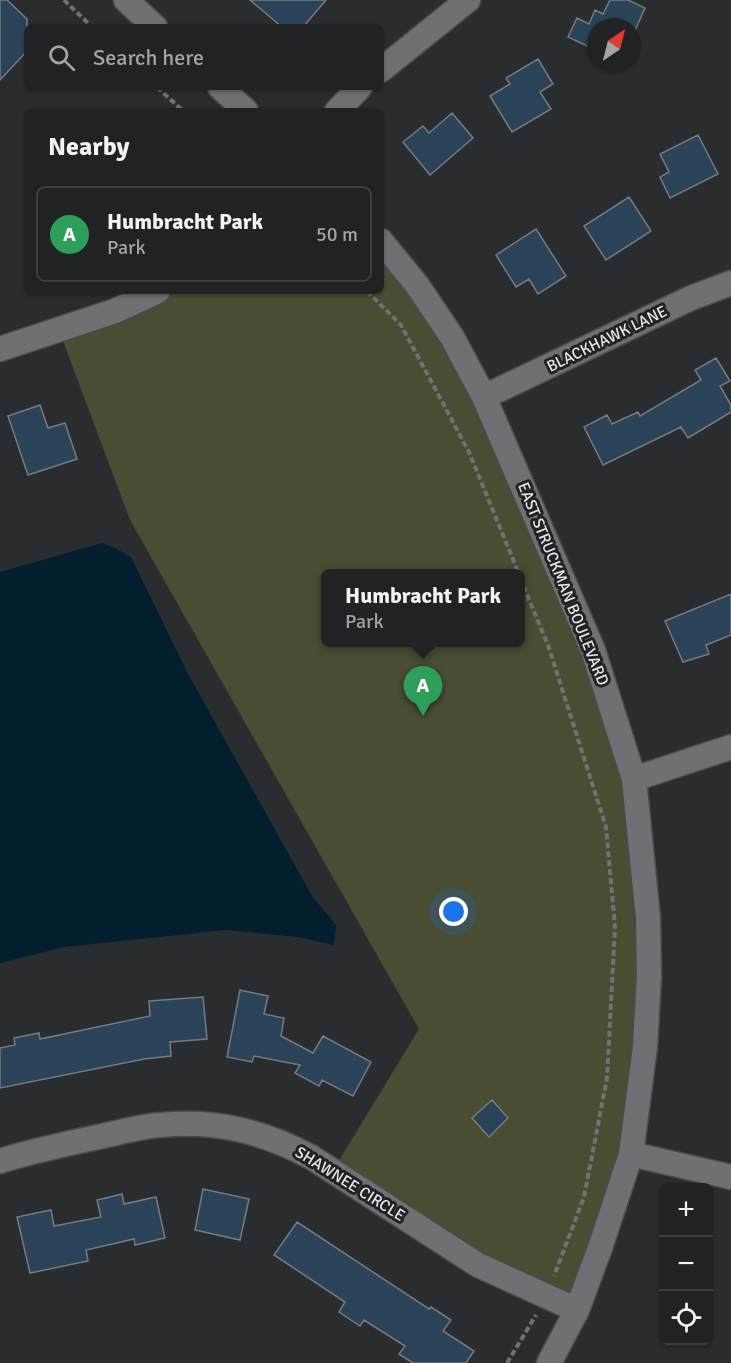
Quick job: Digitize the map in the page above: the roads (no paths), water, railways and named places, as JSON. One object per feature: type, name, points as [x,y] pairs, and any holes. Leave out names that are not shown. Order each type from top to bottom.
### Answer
[{"type":"street","points":[[126,0],[152,24]]},
{"type":"street","points":[[384,68],[468,0]]},
{"type":"street","points":[[223,90],[243,108]]},
{"type":"street","points":[[340,108],[357,90]]},
{"type":"street","name":"EAST STRUCKMAN BOULEVARD","points":[[384,245],[417,285],[452,337],[484,397],[593,651],[634,779],[648,918],[649,976],[645,1047],[630,1154],[600,1248],[577,1310],[549,1363]]},
{"type":"street","name":"BLACKHAWK LANE","points":[[484,397],[691,298],[731,283]]},
{"type":"street","points":[[0,349],[115,311],[152,294]]},
{"type":"street","points":[[634,779],[731,747]]},
{"type":"street","name":"SHAWNEE CIRCLE","points":[[0,1161],[33,1151],[160,1125],[207,1124],[261,1134],[311,1157],[478,1265],[577,1310]]},
{"type":"street","points":[[630,1154],[731,1177]]},
{"type":"water","points":[[102,543],[131,557],[187,672],[312,896],[336,925],[334,945],[298,937],[226,930],[64,947],[0,963],[0,572]]},
{"type":"place","name":"Humbracht Park","points":[[423,716]]}]
